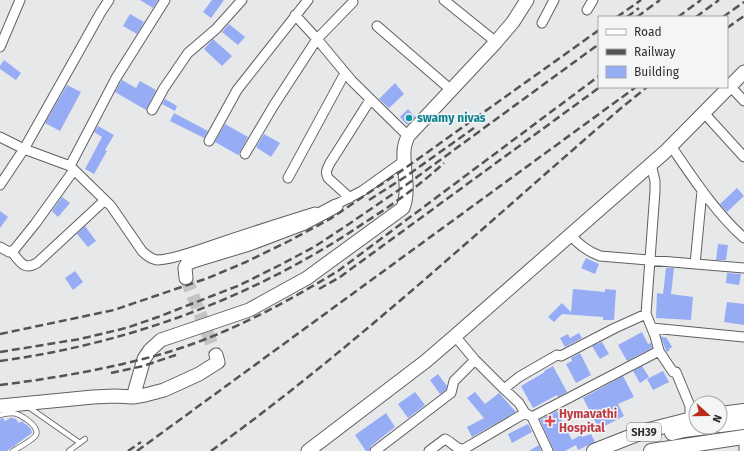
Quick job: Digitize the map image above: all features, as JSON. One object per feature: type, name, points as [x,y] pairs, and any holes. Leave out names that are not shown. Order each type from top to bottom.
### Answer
[{"type":"main road","points":[[728,413],[744,411]]},
{"type":"main road","name":"SH39","points":[[594,451],[645,431],[688,419]]},
{"type":"main road","points":[[728,424],[744,422]]},
{"type":"main road","points":[[609,451],[677,431],[688,430]]},
{"type":"main road","name":"SH39","points":[[651,451],[678,449],[744,437]]},
{"type":"street","points":[[0,47],[20,0]]},
{"type":"street","points":[[0,185],[24,149],[82,44],[109,0]]},
{"type":"street","points":[[11,251],[19,245],[31,229],[72,168],[116,78],[165,0]]},
{"type":"street","points":[[152,110],[164,88],[188,53],[216,29],[242,0]]},
{"type":"street","points":[[208,141],[238,90],[308,0]]},
{"type":"street","points":[[133,397],[144,359],[150,350],[161,340],[249,310],[307,278],[403,208],[406,202],[404,150],[408,136],[450,89],[496,42],[513,22],[526,0]]},
{"type":"street","points":[[542,23],[554,0]]},
{"type":"street","points":[[587,10],[593,0]]},
{"type":"street","points":[[448,1],[496,42]]},
{"type":"street","points":[[245,154],[274,105],[317,39],[353,2]]},
{"type":"street","points":[[295,15],[370,100],[408,136]]},
{"type":"street","points":[[377,26],[450,89]]},
{"type":"street","points":[[308,451],[426,361],[455,336],[671,146],[744,72]]},
{"type":"street","points":[[288,178],[345,73]]},
{"type":"street","points":[[730,86],[744,101]]},
{"type":"street","points":[[350,198],[328,178],[326,174],[330,163],[370,100]]},
{"type":"street","points":[[704,113],[744,157]]},
{"type":"street","points":[[0,137],[24,149],[72,168],[111,206],[142,251],[150,258],[157,260],[183,255],[260,229],[336,206]]},
{"type":"street","points":[[671,146],[702,191],[730,225],[744,238]]},
{"type":"street","points":[[186,278],[185,268],[187,264],[302,224],[362,191],[404,161]]},
{"type":"street","points":[[651,164],[655,181],[646,314],[658,342],[659,351],[673,372],[676,372],[688,401]]},
{"type":"street","points":[[695,264],[702,191]]},
{"type":"street","points":[[0,247],[7,251],[11,251],[22,264],[28,267],[31,266],[42,258],[105,200]]},
{"type":"street","points":[[570,235],[583,248],[600,256],[744,268]]},
{"type":"street","points":[[504,389],[557,355],[561,356],[646,314]]},
{"type":"street","points":[[652,328],[744,337]]},
{"type":"street","points":[[455,336],[475,360],[519,403],[529,415],[548,451]]},
{"type":"street","points":[[429,451],[445,439],[456,447],[464,449],[659,351]]},
{"type":"street","points":[[0,406],[115,396],[133,397],[164,390],[199,374],[218,362],[216,355]]},
{"type":"street","points":[[375,451],[451,393],[454,381],[475,360]]},
{"type":"street","points":[[744,437],[744,451]]},
{"type":"lane","points":[[24,404],[80,443]]},
{"type":"lane","points":[[0,415],[13,413],[31,422],[36,430],[34,437],[13,451]]},
{"type":"lane","points":[[69,451],[85,439]]},
{"type":"building","points":[[140,0],[158,0],[153,8]]},
{"type":"building","points":[[212,0],[224,0],[211,18],[203,12]]},
{"type":"building","points":[[130,14],[144,22],[137,34],[123,26]]},
{"type":"building","points":[[229,24],[245,37],[238,45],[222,32]]},
{"type":"building","points":[[213,39],[232,56],[222,66],[204,49]]},
{"type":"building","points":[[4,60],[21,73],[16,80],[0,69],[0,66]]},
{"type":"building","points":[[122,80],[136,88],[140,81],[156,90],[146,110],[115,92]]},
{"type":"building","points":[[395,83],[404,94],[389,108],[379,99]]},
{"type":"building","points":[[67,85],[81,92],[60,131],[45,123]]},
{"type":"building","points":[[165,99],[177,106],[175,111],[162,104]]},
{"type":"building","name":"swamy nivas","points":[[408,109],[415,117],[407,125],[400,117]]},
{"type":"building","points":[[174,113],[208,131],[204,138],[170,121]]},
{"type":"building","points":[[225,124],[248,137],[238,155],[215,142]]},
{"type":"building","points":[[98,126],[114,135],[94,174],[85,169],[102,137],[94,132]]},
{"type":"building","points":[[264,134],[280,143],[271,157],[256,147]]},
{"type":"building","points":[[737,188],[744,196],[727,212],[720,204]]},
{"type":"building","points":[[62,197],[70,203],[58,217],[52,211]]},
{"type":"building","points":[[0,211],[8,217],[0,228]]},
{"type":"building","points":[[85,226],[96,241],[88,247],[77,234]]},
{"type":"building","points":[[718,244],[728,245],[726,260],[716,260]]},
{"type":"building","points":[[586,258],[599,264],[595,274],[581,268]]},
{"type":"building","points":[[666,268],[674,268],[671,294],[693,297],[691,320],[656,318],[657,293],[663,294]]},
{"type":"building","points":[[75,271],[83,282],[73,290],[65,278]]},
{"type":"building","points":[[727,273],[741,274],[739,285],[726,283]]},
{"type":"building","points":[[573,289],[605,292],[605,289],[616,290],[614,320],[603,320],[603,317],[562,314],[554,322],[548,317],[562,303],[571,312]]},
{"type":"building","points":[[727,302],[744,304],[744,325],[724,322]]},
{"type":"building","points":[[642,332],[648,344],[651,343],[652,348],[627,361],[618,345]]},
{"type":"building","points":[[579,333],[582,338],[565,347],[560,338],[568,334],[570,338]]},
{"type":"building","points":[[662,336],[664,338],[666,337],[672,347],[667,352],[661,337]]},
{"type":"building","points":[[602,342],[609,354],[600,359],[592,346]]},
{"type":"building","points":[[580,353],[591,375],[576,383],[566,364],[572,361],[571,358]]},
{"type":"building","points":[[553,366],[567,392],[558,397],[557,395],[533,408],[521,386]]},
{"type":"building","points":[[642,366],[649,377],[640,383],[633,371]]},
{"type":"building","points":[[663,371],[669,382],[653,390],[647,379]]},
{"type":"building","points":[[438,374],[447,386],[446,390],[440,394],[430,380]]},
{"type":"building","points":[[623,376],[634,397],[618,404],[624,416],[599,429],[583,398]]},
{"type":"building","points":[[415,392],[425,405],[408,418],[398,404]]},
{"type":"building","points":[[475,392],[485,404],[499,393],[516,412],[472,437],[467,427],[484,418],[467,398]]},
{"type":"building","points":[[557,411],[572,440],[581,435],[582,437],[591,434],[595,442],[578,450],[576,445],[565,451],[554,451],[540,420]]},
{"type":"building","points":[[386,413],[395,427],[371,446],[369,451],[366,451],[355,435]]},
{"type":"building","points":[[12,417],[19,423],[22,421],[26,424],[31,429],[32,433],[7,451],[0,451],[0,419],[3,418],[5,421]]},
{"type":"building","points":[[528,424],[532,432],[512,443],[508,434]]},
{"type":"building","points":[[539,445],[541,451],[529,451]]},
{"type":"tunnel","points":[[186,278],[216,355]]},
{"type":"railway","points":[[618,16],[641,0]]},
{"type":"railway","points":[[638,16],[660,0]]},
{"type":"railway","points":[[679,16],[701,0]]},
{"type":"railway","points":[[697,16],[719,0]]},
{"type":"railway","points":[[724,16],[744,2]]},
{"type":"railway","points":[[628,16],[639,8]]},
{"type":"railway","points":[[728,27],[744,16]]},
{"type":"railway","points":[[0,334],[114,310],[208,278],[246,262],[289,241],[330,219],[404,169],[598,31]]},
{"type":"railway","points":[[0,352],[80,339],[126,328],[240,285],[280,265],[314,247],[406,185],[598,45]]},
{"type":"railway","points":[[0,385],[90,371],[169,352],[219,333],[268,311],[338,271],[598,77]]},
{"type":"railway","points":[[319,289],[340,277],[599,88]]},
{"type":"railway","points":[[137,451],[635,88]]},
{"type":"railway","points":[[211,451],[317,370],[368,328],[646,88]]},
{"type":"railway","points":[[369,200],[405,177],[474,128]]},
{"type":"railway","points":[[0,361],[49,353],[144,329],[190,313],[235,294],[280,273],[322,249],[395,202],[425,180],[444,163]]},
{"type":"railway","points":[[111,373],[143,366],[176,355]]},
{"type":"railway","points":[[128,451],[141,442]]},
{"type":"place","name":"swamy nivas","points":[[409,118]]},
{"type":"place","name":"Hymavathi Hospital","points":[[550,421]]}]
